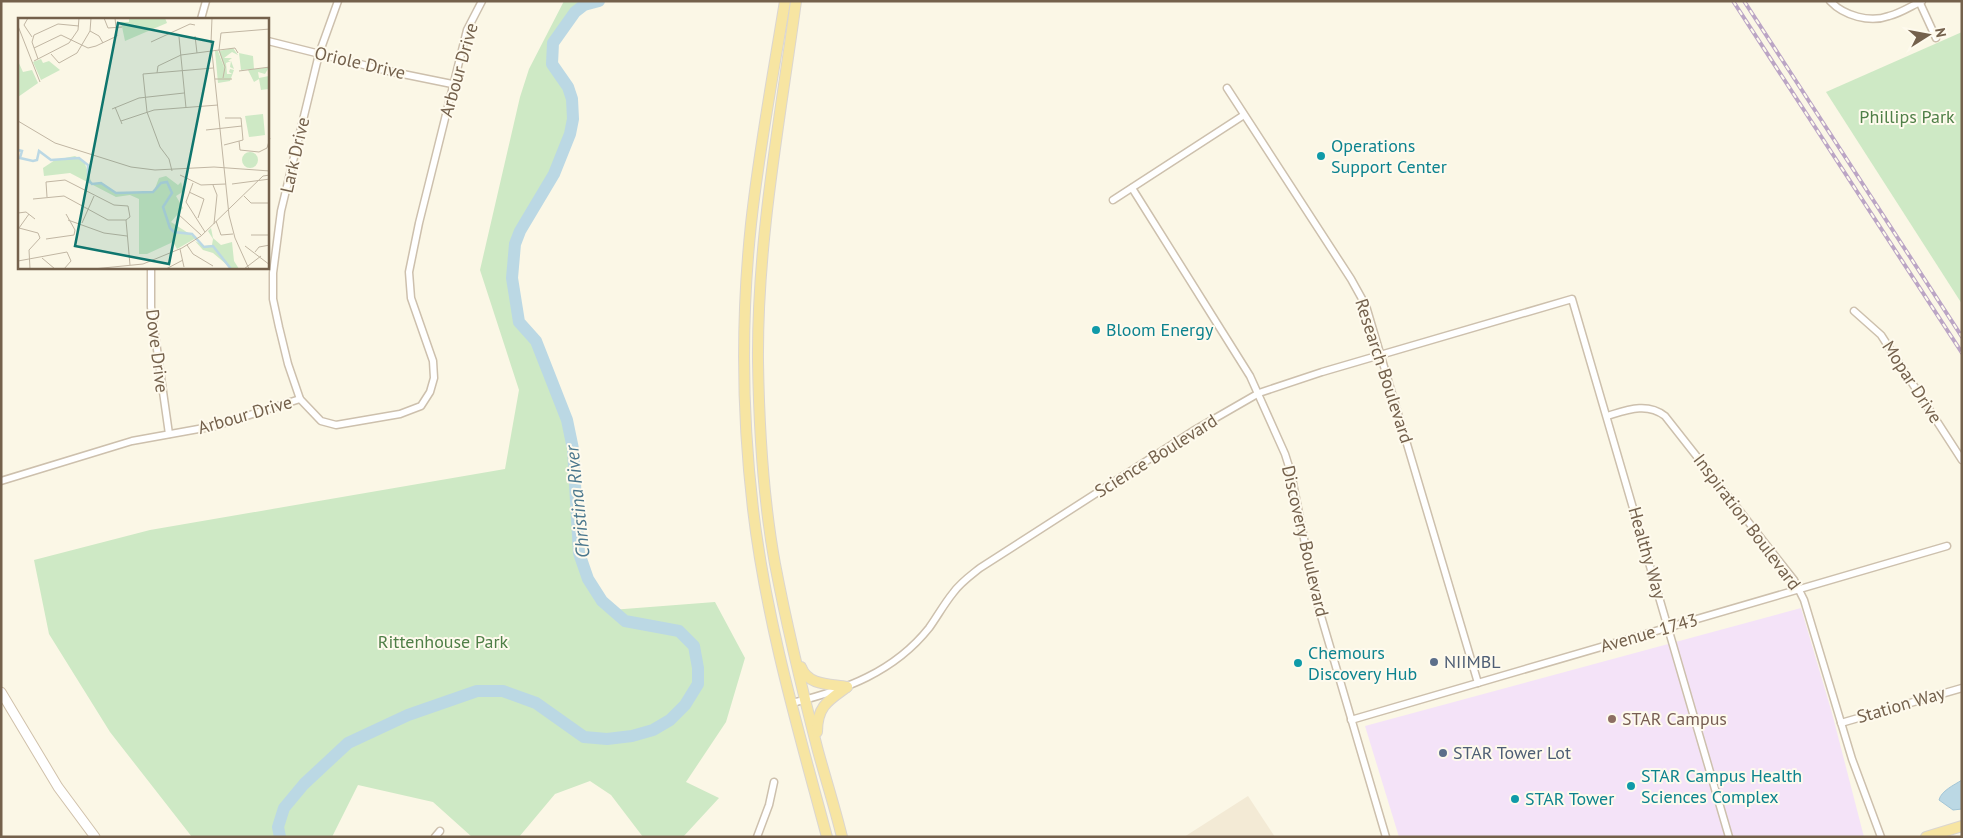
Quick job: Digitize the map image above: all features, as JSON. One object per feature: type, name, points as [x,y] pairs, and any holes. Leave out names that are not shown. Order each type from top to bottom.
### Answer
[{"type":"main road","points":[[785,1],[751,224],[744,373],[748,456],[756,533],[772,620],[827,837]]},
{"type":"main road","points":[[796,1],[766,217],[759,304],[758,352],[762,446],[775,562],[792,645],[842,837]]},
{"type":"main road","points":[[792,645],[803,673],[810,680],[848,687]]},
{"type":"main road","points":[[818,750],[817,729],[821,708],[848,687]]},
{"type":"main road","points":[[1926,837],[1962,826]]},
{"type":"street","points":[[202,18],[206,1]]},
{"type":"street","name":"Lark Drive","points":[[300,399],[279,327],[273,299],[273,273],[281,211],[319,54],[338,1]]},
{"type":"street","name":"Arbour Drive","points":[[1,482],[132,441],[215,426],[300,399],[322,421],[336,425],[400,414],[421,406],[430,392],[434,378],[433,361],[411,298],[409,272],[452,84],[467,30],[482,1]]},
{"type":"street","points":[[1830,1],[1850,15],[1875,18],[1888,17],[1920,2],[1936,38]]},
{"type":"street","name":"Oriole Drive","points":[[269,41],[388,71],[452,84]]},
{"type":"street","name":"Research Boulevard","points":[[1227,88],[1358,290],[1371,320],[1478,683]]},
{"type":"street","points":[[1113,200],[1244,115]]},
{"type":"street","name":"Discovery Boulevard","points":[[1132,188],[1250,376],[1283,447],[1291,473],[1315,596],[1386,837]]},
{"type":"street","name":"Dove Drive","points":[[151,269],[151,307],[169,434]]},
{"type":"street","name":"Science Boulevard","points":[[792,703],[848,687],[876,673],[903,656],[930,627],[954,592],[980,568],[1193,431],[1259,393],[1572,299]]},
{"type":"street","name":"Healthy Way","points":[[1572,299],[1729,837]]},
{"type":"street","name":"Mopar Drive","points":[[1854,311],[1882,335],[1962,460]]},
{"type":"street","name":"Inspiration Boulevard","points":[[1607,416],[1646,407],[1659,411],[1665,416],[1800,589],[1841,723],[1881,837]]},
{"type":"street","name":"Avenue 1743","points":[[1351,720],[1947,546]]},
{"type":"street","name":"Station Way","points":[[1841,723],[1962,688]]},
{"type":"street","points":[[1,692],[58,787],[95,837]]},
{"type":"street","points":[[757,837],[769,805],[774,782]]},
{"type":"shaded area","name":"STAR Campus","points":[[1801,608],[1832,713],[1864,837],[1399,837],[1365,726]]},
{"type":"shaded area","points":[[1248,796],[1275,837],[1184,837]]},
{"type":"green space","name":"Rittenhouse Park","points":[[564,1],[599,1],[584,5],[575,12],[553,43],[552,64],[568,87],[572,99],[573,119],[570,134],[554,174],[520,231],[515,244],[512,268],[519,321],[536,341],[567,420],[573,449],[579,553],[588,579],[602,601],[611,610],[715,602],[745,658],[726,722],[686,782],[719,798],[683,837],[643,837],[611,795],[590,781],[555,794],[519,837],[472,837],[433,802],[358,785],[332,837],[192,837],[110,732],[49,634],[34,560],[150,530],[505,469],[519,390],[480,270],[520,97],[529,69]]},
{"type":"green space","name":"Phillips Park","points":[[1962,32],[1962,304],[1826,92]]},
{"type":"water","points":[[1962,780],[1962,809],[1953,810],[1939,800],[1945,791]]},
{"type":"waterway","name":"Christina River","points":[[280,837],[278,827],[284,808],[304,784],[348,743],[408,715],[477,691],[503,691],[536,703],[584,737],[607,739],[632,736],[653,730],[670,720],[685,705],[698,684],[698,668],[694,646],[679,631],[625,621],[602,601],[588,579],[579,553],[573,449],[567,420],[536,341],[519,322],[512,278],[515,244],[520,231],[554,174],[570,134],[573,119],[572,99],[568,87],[552,64],[553,43],[575,12],[584,5],[599,1]]},
{"type":"railway","points":[[1733,1],[1962,353]]},
{"type":"railway","points":[[1744,1],[1962,337]]},
{"type":"place","name":"Operations Support Center","points":[[1321,156]]},
{"type":"place","name":"Bloom Energy","points":[[1096,330]]},
{"type":"place","name":"NIIMBL","points":[[1434,662]]},
{"type":"place","name":"Chemours Discovery Hub","points":[[1298,663]]},
{"type":"place","name":"STAR Campus","points":[[1612,719]]},
{"type":"place","name":"STAR Tower Lot","points":[[1443,753]]},
{"type":"place","name":"STAR Campus Health Sciences Complex","points":[[1631,786]]},
{"type":"place","name":"STAR Tower","points":[[1515,799]]}]
